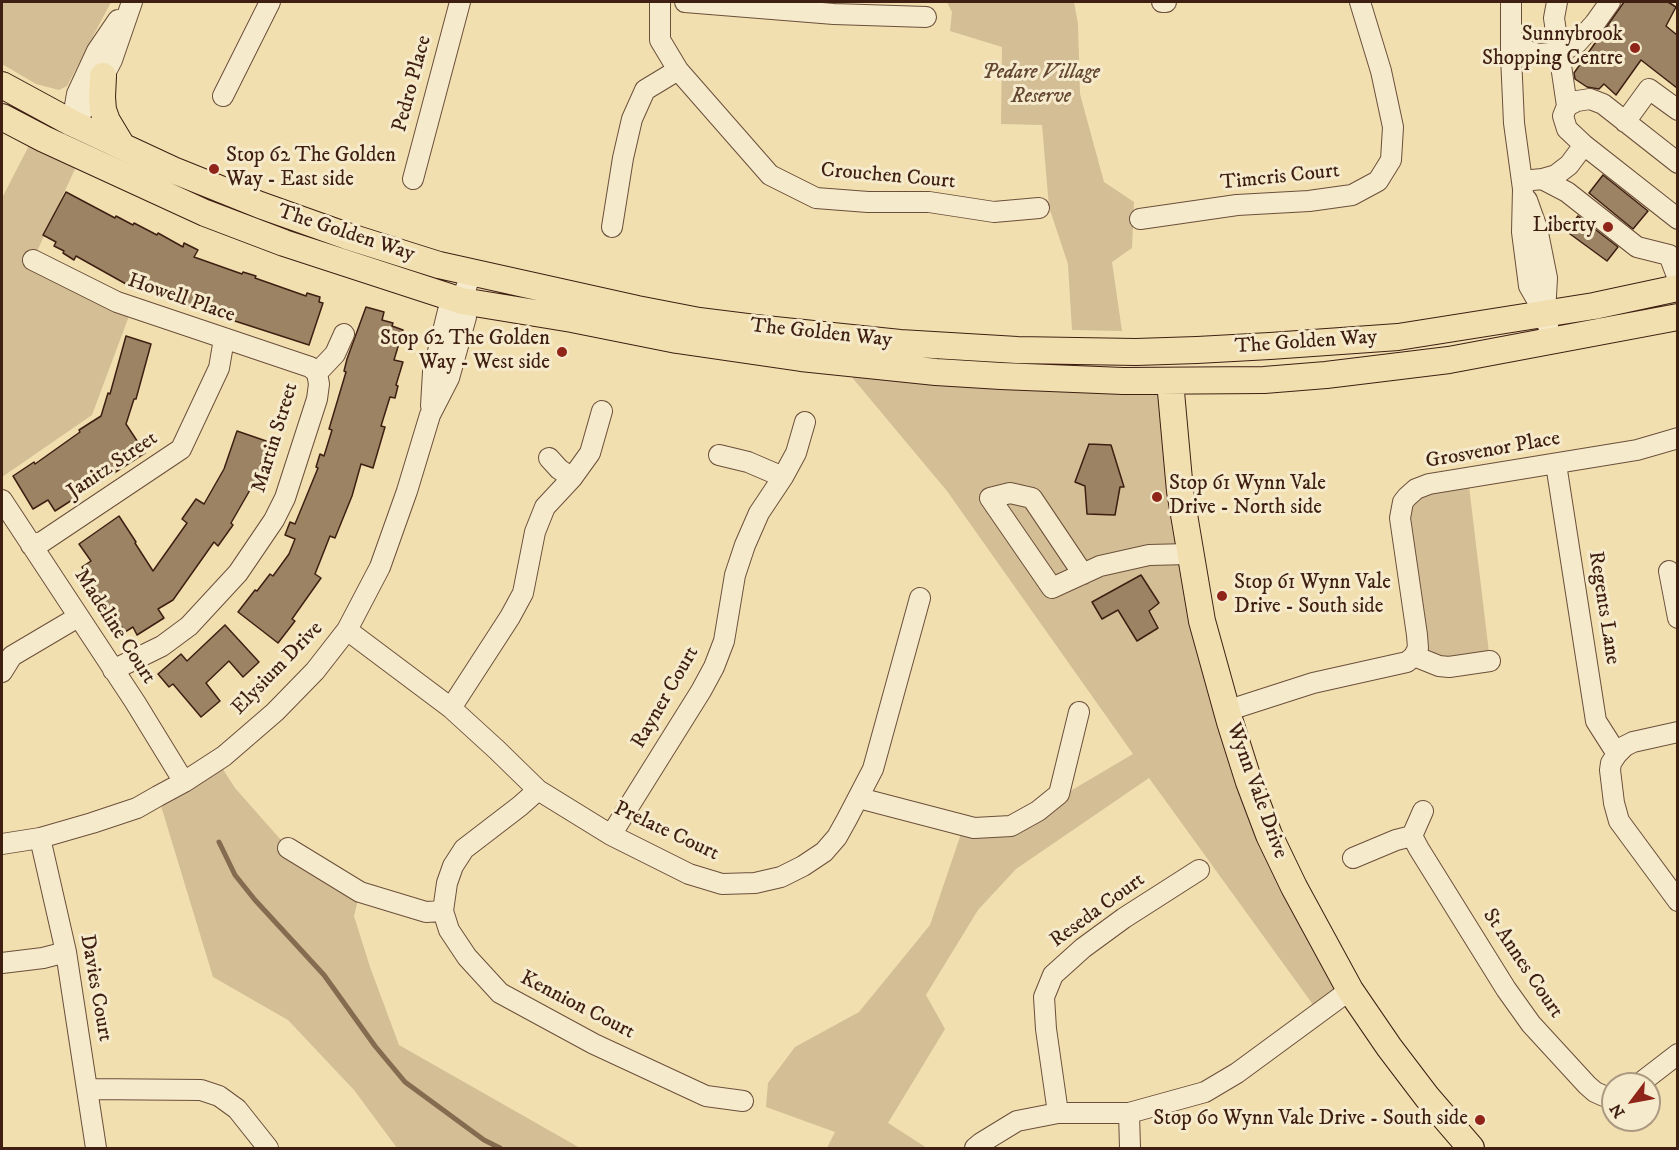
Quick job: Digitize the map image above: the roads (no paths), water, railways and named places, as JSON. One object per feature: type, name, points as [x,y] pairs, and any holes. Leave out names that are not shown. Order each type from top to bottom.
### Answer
[{"type":"main road","points":[[104,76],[103,110],[107,122],[122,146]]},
{"type":"main road","name":"The Golden Way","points":[[2,85],[72,123],[173,170],[260,205],[347,236],[440,265],[471,272],[637,309],[699,321],[755,328],[890,342],[981,348],[1136,352],[1197,350],[1398,336],[1594,306],[1677,288]]},
{"type":"main road","name":"The Golden Way","points":[[2,117],[44,139],[205,213],[284,243],[462,301],[572,319],[689,342],[810,359],[1001,376],[1170,381],[1264,380],[1449,360],[1677,317]]},
{"type":"main road","points":[[44,139],[72,123],[106,166]]},
{"type":"main road","points":[[1136,352],[1155,365],[1170,381],[1182,363],[1197,350]]},
{"type":"main road","name":"Wynn Vale Drive","points":[[1170,381],[1180,491],[1202,621],[1226,711],[1249,782],[1272,842],[1350,990],[1427,1097],[1471,1149]]},
{"type":"street","points":[[72,123],[90,102],[112,60],[131,2]]},
{"type":"street","points":[[72,123],[77,94],[97,51],[131,2]]},
{"type":"street","points":[[223,96],[270,2]]},
{"type":"street","name":"Pedro Place","points":[[412,179],[460,2]]},
{"type":"street","name":"Crouchen Court","points":[[660,2],[660,40],[678,70],[770,175],[816,198],[868,202],[929,202],[994,212],[1039,208]]},
{"type":"street","points":[[685,2],[834,14],[926,17]]},
{"type":"street","name":"Timcris Court","points":[[1140,219],[1238,206],[1309,201],[1352,195],[1377,181],[1392,160],[1393,126],[1381,71],[1360,2]]},
{"type":"street","points":[[1511,2],[1514,123],[1523,185],[1522,232],[1529,286],[1545,314],[1551,341]]},
{"type":"street","points":[[1557,2],[1554,18],[1567,106],[1563,116],[1567,129],[1584,146],[1677,219]]},
{"type":"street","points":[[1511,46],[1539,54],[1558,52],[1577,43],[1610,2]]},
{"type":"street","points":[[612,227],[632,119],[645,90],[678,70]]},
{"type":"street","points":[[1625,122],[1649,89],[1677,110]]},
{"type":"street","points":[[1567,106],[1577,101],[1590,99],[1603,105],[1675,155]]},
{"type":"street","points":[[1523,185],[1556,175],[1569,165],[1584,146]]},
{"type":"street","points":[[1542,179],[1567,192],[1637,247],[1673,248],[1677,279]]},
{"type":"street","name":"Howell Place","points":[[33,260],[117,302],[310,367],[317,374]]},
{"type":"street","name":"Elysium Drive","points":[[2,844],[40,837],[92,823],[136,808],[184,782],[224,756],[275,712],[315,671],[347,630],[380,567],[407,491],[430,415],[433,372],[448,311],[462,301],[471,272]]},
{"type":"street","name":"Martin Street","points":[[114,670],[162,646],[189,626],[237,573],[268,528],[285,498],[317,399],[319,384],[317,374],[335,354],[344,334]]},
{"type":"street","name":"Janitz Street","points":[[31,545],[42,542],[181,449],[219,368],[224,339]]},
{"type":"street","points":[[451,708],[523,593],[535,532],[545,507],[572,478],[590,453],[602,411]]},
{"type":"street","name":"Rayner Court","points":[[610,835],[714,667],[724,641],[735,575],[745,545],[759,513],[796,453],[805,422]]},
{"type":"street","name":"Grosvenor Place","points":[[1414,656],[1418,648],[1417,635],[1400,518],[1407,496],[1416,489],[1429,484],[1636,450],[1677,438]]},
{"type":"street","points":[[719,455],[748,462],[783,477]]},
{"type":"street","points":[[549,458],[572,478]]},
{"type":"street","name":"Regents Lane","points":[[1556,464],[1596,721],[1617,754]]},
{"type":"street","points":[[1083,574],[1032,498],[1010,493],[990,498],[1052,588],[1083,574],[1100,566],[1149,555],[1189,554]]},
{"type":"street","name":"Madeline Court","points":[[2,500],[114,670],[184,782]]},
{"type":"street","points":[[1669,572],[1677,618]]},
{"type":"street","name":"Prelate Court","points":[[347,630],[451,708],[538,790],[610,835],[689,874],[722,884],[755,883],[781,877],[803,866],[824,852],[837,837],[873,769],[920,598]]},
{"type":"street","points":[[2,672],[12,656],[78,617]]},
{"type":"street","points":[[1226,711],[1313,683],[1407,662],[1414,656],[1438,666],[1449,667],[1490,661]]},
{"type":"street","points":[[859,798],[974,828],[1011,826],[1038,812],[1059,794],[1079,712]]},
{"type":"street","points":[[1677,732],[1633,742],[1617,754],[1611,763],[1610,770],[1619,821],[1677,901]]},
{"type":"street","points":[[288,848],[360,892],[426,912],[443,911],[447,883],[453,866],[464,849],[538,790]]},
{"type":"street","points":[[1353,858],[1396,840],[1412,836],[1423,811]]},
{"type":"street","name":"St Annes Court","points":[[1412,836],[1506,989],[1531,1024],[1587,1085],[1601,1095]]},
{"type":"street","name":"Davies Court","points":[[40,837],[66,952],[96,1149]]},
{"type":"street","name":"Reseda Court","points":[[1058,1113],[1046,1029],[1044,997],[1053,975],[1083,948],[1124,918],[1199,870]]},
{"type":"street","name":"Kennion Court","points":[[443,911],[449,930],[467,957],[500,993],[594,1044],[706,1096],[743,1101]]},
{"type":"street","points":[[2,963],[43,958],[66,952]]},
{"type":"street","points":[[975,1149],[1017,1120],[1058,1113],[1129,1113],[1205,1092],[1237,1073],[1350,990]]},
{"type":"street","points":[[1654,1072],[1677,1054]]},
{"type":"street","points":[[88,1089],[201,1090],[219,1096],[237,1109],[268,1149]]},
{"type":"street","points":[[1129,1113],[1130,1149]]},
{"type":"waterway","points":[[219,842],[235,875],[324,975],[375,1046],[405,1082],[484,1140],[500,1148]]},
{"type":"place","name":"Sunnybrook Shopping Centre","points":[[1635,48]]},
{"type":"place","name":"Stop 62 The Golden Way - East side","points":[[214,169]]},
{"type":"place","name":"Liberty","points":[[1608,227]]},
{"type":"place","name":"Stop 62 The Golden Way - West side","points":[[562,352]]},
{"type":"place","name":"Stop 61 Wynn Vale Drive - North side","points":[[1157,497]]},
{"type":"place","name":"Stop 61 Wynn Vale Drive - South side","points":[[1222,596]]},
{"type":"place","name":"Stop 60 Wynn Vale Drive - South side","points":[[1480,1120]]},
{"type":"park label","name":"Pedare Village Reserve","points":[[1041,86]]}]
